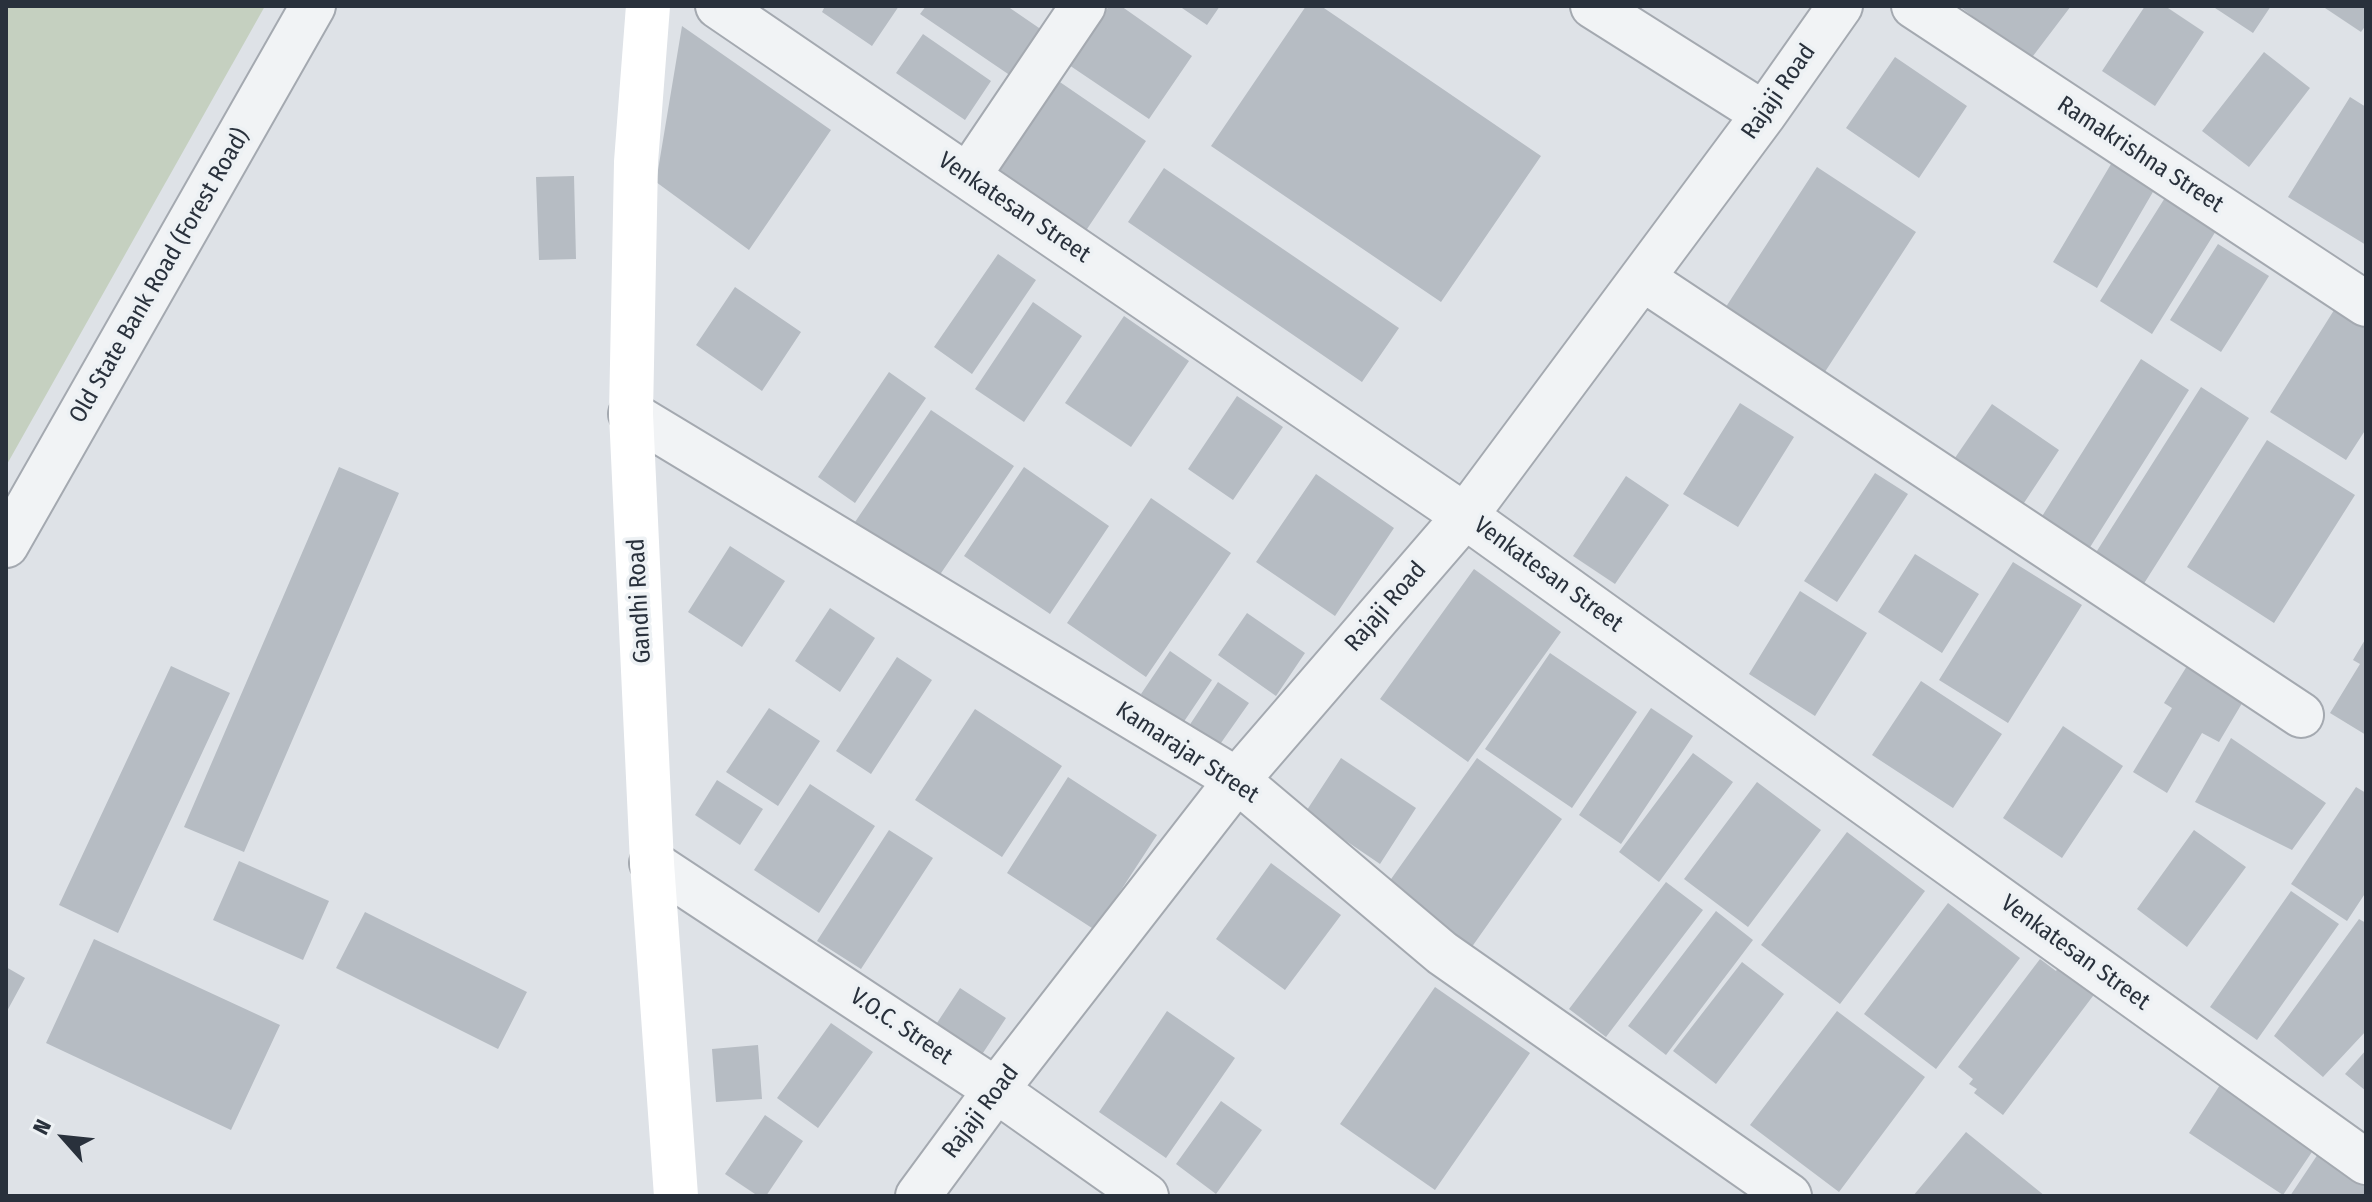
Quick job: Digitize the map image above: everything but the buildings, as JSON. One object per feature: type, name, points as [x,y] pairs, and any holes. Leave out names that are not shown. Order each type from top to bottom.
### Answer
[{"type":"main road","name":"Gandhi Road","points":[[648,6],[636,162],[631,414],[652,863],[676,1196]]},
{"type":"street","name":"Old State Bank Road (Forest Road)","points":[[6,545],[313,6]]},
{"type":"street","name":"Venkatesan Street","points":[[718,6],[1465,516],[2366,1162]]},
{"type":"street","points":[[968,176],[1083,6]]},
{"type":"street","points":[[1593,6],[1764,114]]},
{"type":"street","name":"Rajaji Road","points":[[918,1196],[996,1090],[1237,780],[1465,516],[1764,114],[1840,6]]},
{"type":"street","name":"Ramakrishna Street","points":[[1914,6],[2366,304]]},
{"type":"street","points":[[1642,278],[2301,715]]},
{"type":"street","name":"Kamarajar Street","points":[[631,414],[1237,780],[1442,953],[1789,1196]]},
{"type":"street","name":"V.O.C. Street","points":[[652,863],[996,1090],[1146,1196]]},
{"type":"green space","points":[[6,6],[265,6],[6,466]]}]
